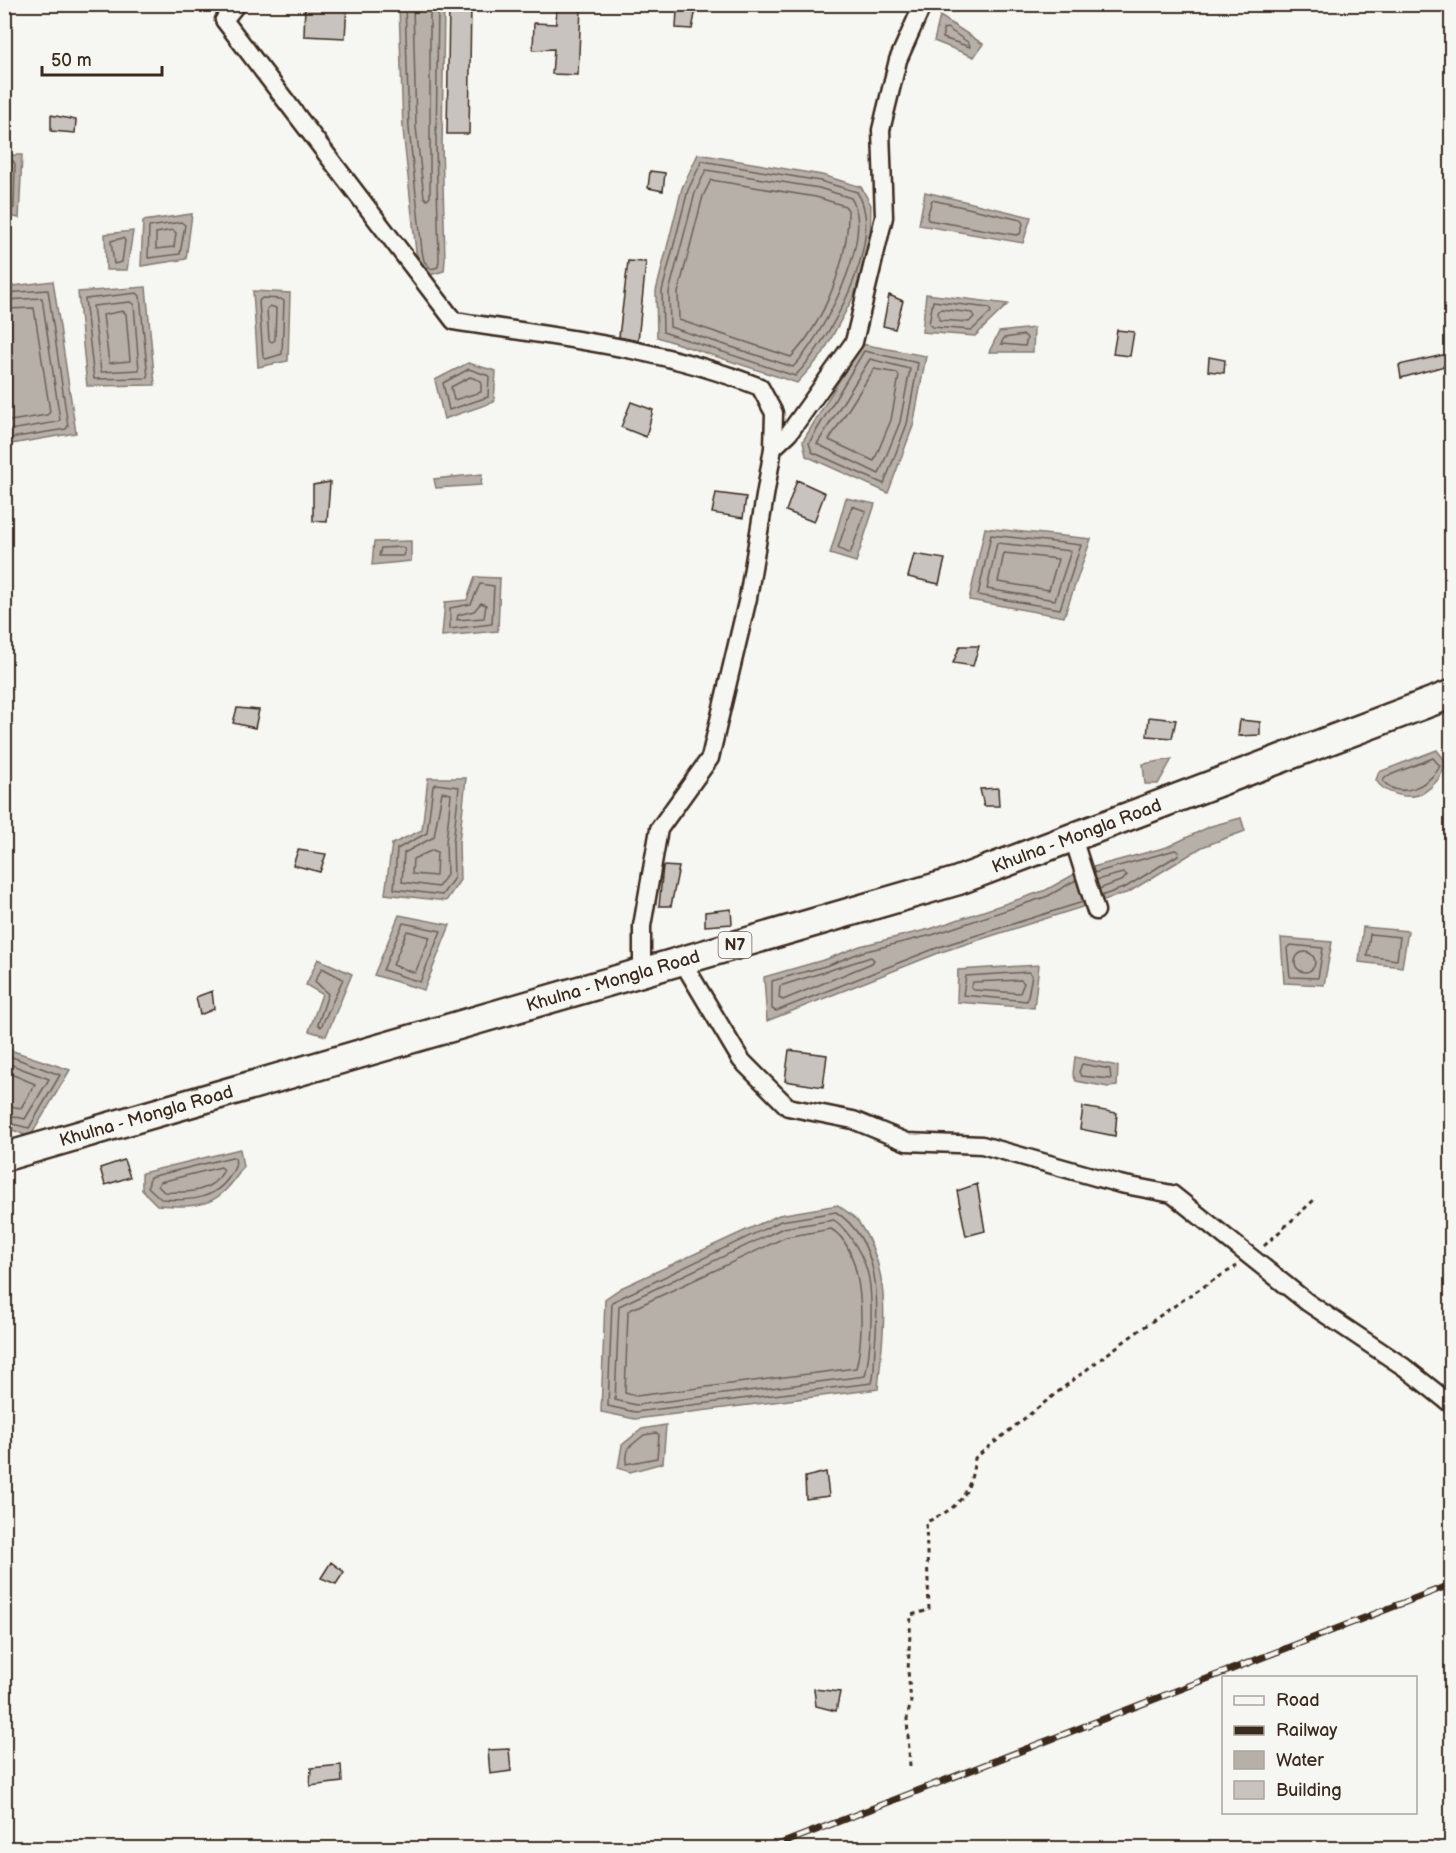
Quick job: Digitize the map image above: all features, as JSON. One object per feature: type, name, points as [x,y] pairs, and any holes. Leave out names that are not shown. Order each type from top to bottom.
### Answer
[{"type":"highway","name":"Khulna - Mongla Road","points":[[4,1157],[957,881],[1452,694]]},
{"type":"street","points":[[237,4],[224,20],[454,321],[658,353],[760,387],[774,413],[773,448],[748,598],[710,758],[659,829],[642,926],[642,972]]},
{"type":"street","points":[[773,448],[789,433],[854,342],[884,217],[881,130],[898,60],[924,4]]},
{"type":"street","points":[[1073,838],[1096,911]]},
{"type":"street","points":[[682,961],[741,1060],[788,1107],[853,1120],[907,1142],[982,1145],[1120,1184],[1172,1194],[1307,1302],[1404,1368],[1452,1405]]},
{"type":"path","points":[[910,1766],[907,1718],[911,1701],[908,1671],[911,1615],[929,1610],[926,1522],[960,1502],[970,1487],[975,1458],[1060,1391],[1174,1307],[1253,1257],[1315,1199]]},
{"type":"path","points":[[1381,1848],[1452,1843]]},
{"type":"water","points":[[399,5],[444,5],[442,145],[445,260],[444,271],[430,275],[424,272],[416,252],[403,129]]},
{"type":"water","points":[[940,16],[983,44],[974,57],[934,41]]},
{"type":"water","points":[[698,154],[822,175],[861,187],[871,205],[870,243],[854,296],[822,355],[797,383],[657,337],[656,291],[682,188]]},
{"type":"water","points":[[4,155],[22,155],[19,218],[5,215]]},
{"type":"water","points":[[925,192],[1031,217],[1023,243],[919,225]]},
{"type":"water","points":[[192,214],[186,259],[141,266],[143,221]]},
{"type":"water","points":[[133,231],[127,270],[106,270],[105,234]]},
{"type":"water","points":[[53,281],[76,433],[5,445],[5,287]]},
{"type":"water","points":[[146,287],[155,385],[87,386],[78,292]]},
{"type":"water","points":[[253,291],[290,293],[288,361],[258,367]]},
{"type":"water","points":[[926,294],[1008,304],[975,336],[922,332]]},
{"type":"water","points":[[1034,328],[1033,352],[989,352],[999,332]]},
{"type":"water","points":[[861,344],[926,356],[913,426],[888,493],[806,456],[803,441]]},
{"type":"water","points":[[468,363],[496,371],[494,402],[444,419],[435,380]]},
{"type":"water","points":[[482,474],[481,485],[436,488],[434,479]]},
{"type":"water","points":[[846,498],[875,504],[856,562],[830,554]]},
{"type":"water","points":[[985,528],[1091,539],[1064,617],[969,600]]},
{"type":"water","points":[[411,541],[411,561],[372,565],[374,542]]},
{"type":"water","points":[[475,577],[500,578],[498,631],[442,636],[445,602],[467,600]]},
{"type":"water","points":[[1437,750],[1447,763],[1438,780],[1423,793],[1403,796],[1384,789],[1376,780],[1379,772]]},
{"type":"water","points":[[1172,759],[1158,784],[1145,784],[1143,764]]},
{"type":"water","points":[[428,778],[466,778],[459,843],[460,880],[446,901],[385,894],[392,844],[422,830]]},
{"type":"water","points":[[1241,818],[1245,831],[1202,847],[1129,892],[941,952],[767,1021],[764,977],[827,959],[860,946],[930,929],[1046,890],[1082,870],[1167,847],[1211,826]]},
{"type":"water","points":[[399,915],[450,925],[424,990],[374,975]]},
{"type":"water","points":[[1363,927],[1408,931],[1402,967],[1359,962]]},
{"type":"water","points":[[1281,938],[1332,942],[1324,985],[1284,983]]},
{"type":"water","points":[[318,959],[352,974],[326,1036],[309,1031],[322,994],[306,985]]},
{"type":"water","points":[[1039,965],[1034,1008],[957,1002],[958,970]]},
{"type":"water","points":[[4,1048],[70,1070],[30,1137],[5,1127]]},
{"type":"water","points":[[1075,1057],[1118,1066],[1117,1086],[1108,1087],[1076,1081],[1073,1074]]},
{"type":"water","points":[[240,1149],[243,1167],[225,1190],[208,1202],[186,1206],[157,1205],[142,1190],[142,1173]]},
{"type":"water","points":[[838,1205],[859,1223],[870,1242],[882,1283],[883,1324],[878,1389],[635,1419],[601,1412],[605,1299],[621,1288],[779,1215]]},
{"type":"water","points":[[666,1425],[663,1463],[630,1472],[618,1468],[622,1445],[642,1429]]},
{"type":"building","points":[[347,4],[345,38],[304,36],[305,5]]},
{"type":"building","points":[[449,4],[471,4],[469,134],[447,134]]},
{"type":"building","points":[[557,6],[581,8],[578,75],[552,74],[554,49],[533,50],[534,23],[556,24]]},
{"type":"building","points":[[696,9],[692,29],[676,28],[677,10]]},
{"type":"building","points":[[51,115],[76,120],[75,133],[51,131]]},
{"type":"building","points":[[650,171],[665,173],[663,191],[648,188]]},
{"type":"building","points":[[628,261],[646,262],[638,341],[619,337]]},
{"type":"building","points":[[889,295],[903,301],[895,329],[883,326]]},
{"type":"building","points":[[1117,330],[1134,332],[1130,356],[1113,354]]},
{"type":"building","points":[[1452,353],[1452,364],[1401,378],[1399,365]]},
{"type":"building","points":[[1209,357],[1225,360],[1224,373],[1208,371]]},
{"type":"building","points":[[631,402],[653,410],[646,437],[621,427]]},
{"type":"building","points":[[797,480],[825,493],[814,522],[786,511]]},
{"type":"building","points":[[330,482],[327,522],[313,521],[313,485]]},
{"type":"building","points":[[716,493],[746,497],[743,518],[712,513]]},
{"type":"building","points":[[914,554],[945,559],[939,584],[908,577]]},
{"type":"building","points":[[960,646],[979,646],[973,666],[953,663]]},
{"type":"building","points":[[237,708],[259,710],[255,728],[233,723]]},
{"type":"building","points":[[1149,717],[1176,720],[1172,738],[1147,736]]},
{"type":"building","points":[[1240,720],[1260,722],[1260,735],[1238,736]]},
{"type":"building","points":[[998,788],[999,806],[984,806],[980,789]]},
{"type":"building","points":[[298,850],[326,854],[320,872],[293,865]]},
{"type":"building","points":[[663,866],[679,867],[671,906],[659,906]]},
{"type":"building","points":[[731,909],[732,924],[705,926],[705,912]]},
{"type":"building","points":[[212,991],[214,1009],[200,1015],[196,997]]},
{"type":"building","points":[[789,1050],[827,1055],[823,1087],[785,1081]]},
{"type":"building","points":[[1083,1107],[1117,1113],[1115,1136],[1080,1129]]},
{"type":"building","points":[[124,1160],[130,1177],[105,1185],[100,1168]]},
{"type":"building","points":[[977,1184],[985,1231],[966,1236],[957,1191]]},
{"type":"building","points":[[826,1472],[829,1496],[806,1499],[805,1477]]},
{"type":"building","points":[[331,1562],[344,1572],[336,1584],[321,1578]]},
{"type":"building","points":[[814,1689],[840,1692],[836,1711],[816,1706]]},
{"type":"building","points":[[509,1749],[511,1771],[490,1774],[488,1750]]},
{"type":"building","points":[[341,1765],[342,1782],[310,1786],[311,1768]]},
{"type":"railway","points":[[770,1848],[1452,1584]]}]
